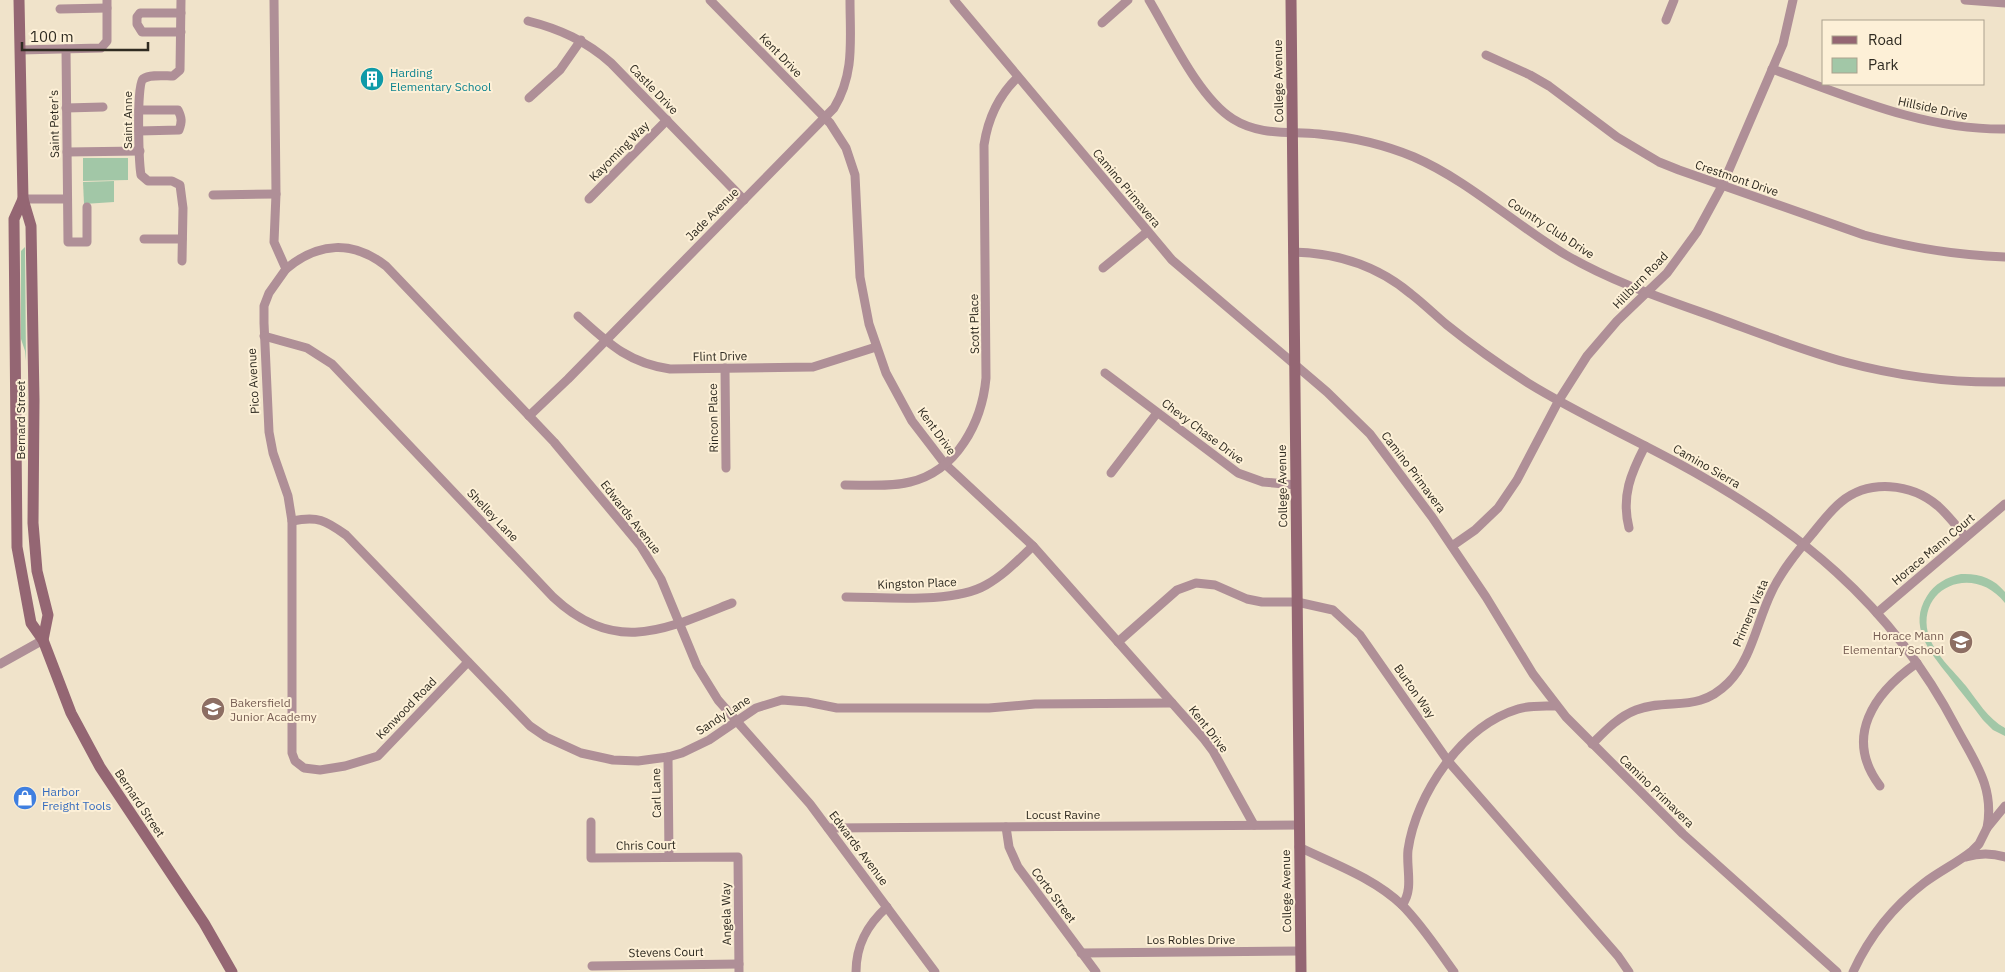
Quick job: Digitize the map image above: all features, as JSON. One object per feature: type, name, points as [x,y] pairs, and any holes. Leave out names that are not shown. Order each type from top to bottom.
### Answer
[{"type":"street","name":"Bernard Street","points":[[19,0],[23,199],[31,226],[34,400],[33,523],[37,571],[48,616],[43,640]]},
{"type":"street","name":"Saint Anne","points":[[180,0],[180,70],[174,76],[149,77],[142,80],[139,84],[139,131],[140,171],[143,179],[148,181],[172,181],[180,185],[182,239]]},
{"type":"street","points":[[274,0],[276,194],[274,242],[286,269]]},
{"type":"street","name":"Kent Drive","points":[[710,0],[825,118],[839,135],[846,148],[855,175],[860,277],[865,308],[876,347],[893,388],[912,421],[945,464],[961,481],[1016,528],[1033,546],[1213,751],[1254,825]]},
{"type":"street","name":"Jade Avenue","points":[[529,416],[825,118],[841,96],[850,67],[850,0]]},
{"type":"street","name":"Camino Primavera","points":[[954,0],[1172,260],[1350,413],[1370,434],[1390,458],[1452,546],[1533,674],[1556,706],[1683,834],[1837,972]]},
{"type":"street","points":[[1102,22],[1128,0]]},
{"type":"street","name":"Country Club Drive","points":[[1149,0],[1204,92],[1222,111],[1234,120],[1260,130],[1342,136],[1368,142],[1413,157],[1460,182],[1564,254],[1618,282],[1845,362],[1913,376],[1952,381],[2005,382]]},
{"type":"street","name":"College Avenue","points":[[1291,0],[1300,972]]},
{"type":"street","points":[[1666,20],[1674,0]]},
{"type":"street","name":"Hillburn Road","points":[[1452,546],[1487,519],[1510,493],[1559,400],[1578,369],[1601,338],[1666,273],[1689,245],[1709,213],[1722,186],[1772,70],[1789,25],[1794,0]]},
{"type":"street","points":[[1965,0],[2005,3]]},
{"type":"street","points":[[20,50],[97,49],[105,45],[107,41],[107,4],[60,9]]},
{"type":"street","points":[[181,13],[140,13],[137,17],[137,24],[142,32],[181,32]]},
{"type":"street","name":"Castle Drive","points":[[528,20],[549,26],[581,40],[611,63],[744,200]]},
{"type":"street","points":[[529,98],[560,70],[581,40]]},
{"type":"street","name":"Saint Peter's","points":[[66,49],[68,242],[87,242],[86,207]]},
{"type":"street","name":"Crestmont Drive","points":[[1486,55],[1514,67],[1549,86],[1635,149],[1679,170],[1894,244],[1955,254],[2005,256]]},
{"type":"street","name":"Hillside Drive","points":[[1772,70],[1913,118],[1967,128],[2005,130]]},
{"type":"street","name":"Scott Place","points":[[845,485],[910,483],[934,472],[945,464],[967,438],[981,408],[985,393],[987,360],[984,145],[990,118],[996,104],[1018,77]]},
{"type":"street","points":[[66,108],[103,107]]},
{"type":"street","points":[[139,110],[178,110],[181,122],[179,130],[139,131]]},
{"type":"street","name":"Kayoming Way","points":[[589,199],[667,120]]},
{"type":"street","points":[[67,152],[140,151]]},
{"type":"street","points":[[212,194],[276,194]]},
{"type":"street","name":"Bernard Street","points":[[23,199],[14,219],[18,547],[31,622],[43,640],[58,681],[82,736],[204,923],[232,972]]},
{"type":"street","points":[[23,199],[67,199]]},
{"type":"street","points":[[1103,268],[1147,232]]},
{"type":"street","points":[[144,239],[182,239],[182,261]]},
{"type":"street","name":"Edwards Avenue","points":[[286,269],[306,255],[328,248],[354,249],[377,259],[386,266],[554,442],[640,545],[661,579],[706,684],[736,721],[810,804],[935,972]]},
{"type":"street","name":"Camino Sierra","points":[[1293,252],[1324,254],[1343,258],[1379,272],[1411,293],[1479,350],[1522,379],[1721,487],[1755,508],[1804,544],[1834,569],[1877,613],[1917,663],[1951,717],[1984,780],[1990,803],[1987,828]]},
{"type":"street","name":"Pico Avenue","points":[[286,269],[269,293],[264,306],[264,336],[269,432],[273,452],[288,496],[292,521],[292,753],[295,762],[299,765]]},
{"type":"street","name":"Flint Drive","points":[[578,316],[628,357],[654,367],[670,369],[813,366],[876,347]]},
{"type":"street","name":"Shelley Lane","points":[[264,336],[307,348],[332,364],[554,597],[576,615],[603,627],[632,632],[657,630],[680,624],[732,603]]},
{"type":"street","name":"Rincon Place","points":[[725,368],[726,468]]},
{"type":"street","name":"Chevy Chase Drive","points":[[1105,373],[1238,473],[1263,482],[1296,485]]},
{"type":"street","points":[[1111,473],[1157,413]]},
{"type":"street","points":[[1629,528],[1625,504],[1626,491],[1633,469],[1645,446]]},
{"type":"street","name":"Primera Vista","points":[[1592,744],[1615,722],[1635,710],[1648,706],[1694,702],[1707,698],[1728,683],[1743,662],[1778,579],[1832,509],[1842,500],[1864,490],[1877,487],[1904,488],[1928,498],[1939,507],[1966,537]]},
{"type":"street","name":"Horace Mann Court","points":[[1877,613],[2005,504]]},
{"type":"street","name":"Sandy Lane","points":[[292,521],[311,517],[325,522],[346,535],[530,726],[563,746],[581,754],[613,760],[638,761],[668,758],[709,740],[756,708],[782,700],[807,702],[837,708],[989,708],[1034,704],[1172,703]]},
{"type":"street","name":"Kingston Place","points":[[846,597],[944,597],[964,594],[984,586],[997,578],[1033,546]]},
{"type":"street","name":"Burton Way","points":[[1118,642],[1177,590],[1196,583],[1215,585],[1247,599],[1262,602],[1297,602],[1333,610],[1360,635],[1448,761],[1618,956],[1629,972]]},
{"type":"street","points":[[0,664],[43,640]]},
{"type":"street","name":"Kenwood Road","points":[[299,765],[311,770],[328,769],[358,763],[378,756],[468,662]]},
{"type":"street","points":[[1880,786],[1867,766],[1864,754],[1864,731],[1874,705],[1889,684],[1917,663]]},
{"type":"street","points":[[1402,905],[1407,899],[1409,891],[1408,850],[1417,815],[1434,780],[1448,761],[1474,735],[1507,714],[1527,707],[1556,706]]},
{"type":"street","name":"Carl Lane","points":[[668,758],[669,857]]},
{"type":"street","points":[[1853,972],[1866,947],[1891,914],[1923,883],[1964,858],[1979,844],[1987,828],[2005,806]]},
{"type":"street","name":"Chris Court","points":[[591,822],[591,858],[738,857]]},
{"type":"street","name":"Locust Ravine","points":[[828,828],[1299,825]]},
{"type":"street","name":"Corto Street","points":[[1006,827],[1009,847],[1018,868],[1096,972]]},
{"type":"street","points":[[1299,847],[1381,888],[1402,905],[1413,917],[1454,972]]},
{"type":"street","points":[[1964,858],[1980,854],[2005,857]]},
{"type":"street","name":"Angela Way","points":[[738,857],[739,968]]},
{"type":"street","points":[[856,972],[863,937],[870,925],[887,907]]},
{"type":"street","name":"Los Robles Drive","points":[[1081,952],[1300,951]]},
{"type":"street","name":"Stevens Court","points":[[592,966],[739,968]]},
{"type":"green space","points":[[83,158],[128,158],[128,180],[83,181]]},
{"type":"green space","points":[[114,181],[114,202],[84,204],[83,182]]},
{"type":"green space","points":[[25,247],[26,361],[21,339],[21,251]]},
{"type":"green space","points":[[1961,574],[1974,574],[1996,583],[2005,592],[2005,603],[1992,591],[1978,584],[1964,583],[1951,586],[1939,593],[1931,603],[1927,617],[1928,633],[1934,648],[1944,661],[1988,714],[2005,728],[2005,736],[1993,730],[1983,720],[1934,657],[1923,638],[1920,628],[1922,607],[1933,588],[1951,577]]},
{"type":"place","name":"Harding Elementary School","points":[[372,79]]},
{"type":"place","name":"Horace Mann Elementary School","points":[[1961,642]]},
{"type":"place","name":"Bakersfield Junior Academy","points":[[213,709]]},
{"type":"place","name":"Harbor Freight Tools","points":[[25,798]]}]
